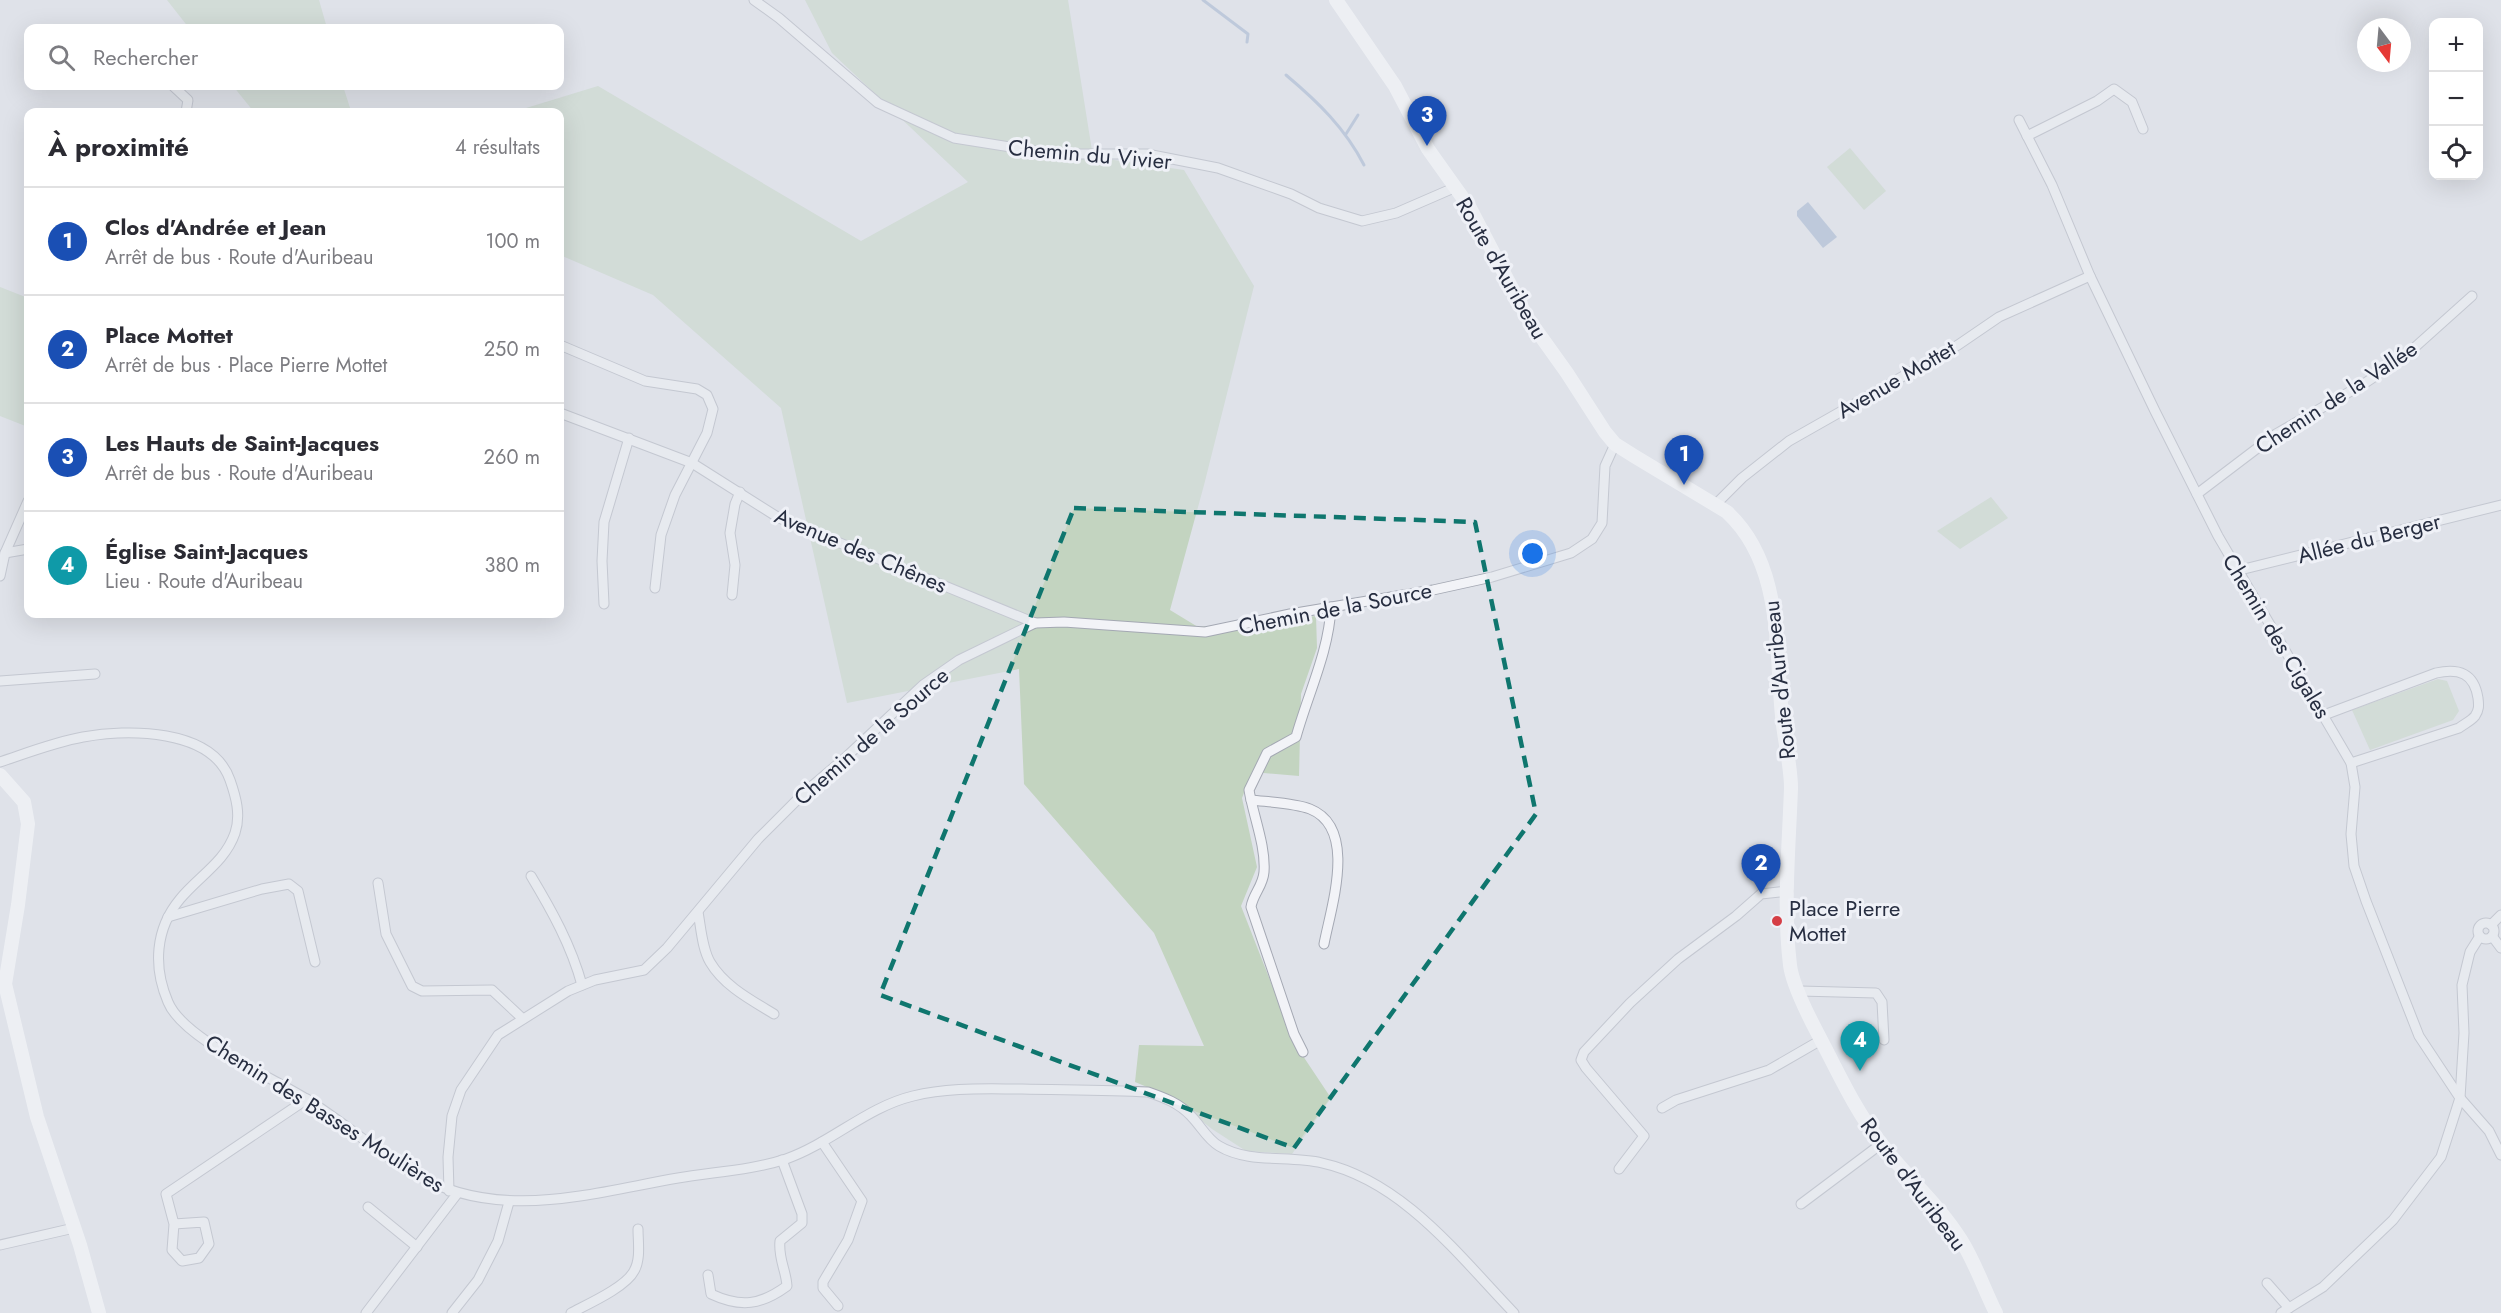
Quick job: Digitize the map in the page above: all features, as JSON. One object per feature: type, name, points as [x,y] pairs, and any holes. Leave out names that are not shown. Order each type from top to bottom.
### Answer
[{"type":"street","name":"Chemin du Vivier","points":[[754,0],[779,18],[879,103],[954,138],[1054,154],[1147,154],[1218,168],[1291,194],[1319,208],[1362,221],[1396,213],[1456,187]]},
{"type":"street","name":"Route d'Auribeau","points":[[1336,0],[1395,86],[1428,149],[1470,208],[1527,317],[1615,444],[1716,504],[1739,523],[1753,543],[1776,619],[1782,716],[1791,785],[1788,891],[1790,967],[1821,1040],[1860,1114],[1881,1144],[1931,1199],[1962,1241],[1996,1313]]},
{"type":"street","points":[[2027,136],[2097,101],[2114,89],[2132,102],[2143,129]]},
{"type":"street","points":[[177,90],[188,100],[187,108]]},
{"type":"street","name":"Chemin des Cigales","points":[[2019,120],[2052,185],[2090,276],[2236,571],[2351,763],[2355,787],[2351,834],[2355,866],[2366,901],[2419,1036],[2460,1098],[2489,1131],[2501,1155]]},
{"type":"street","name":"Avenue Mottet","points":[[1716,504],[1742,478],[1789,441],[1958,345],[1999,317],[2090,276]]},
{"type":"street","name":"Chemin de la Vallée","points":[[2197,494],[2276,434],[2365,383],[2404,357],[2472,296]]},
{"type":"street","points":[[564,347],[645,381],[697,389],[707,395],[713,409],[707,433],[675,495],[661,535],[655,588]]},
{"type":"street","name":"Avenue des Chênes","points":[[564,414],[692,463],[779,518],[1035,623]]},
{"type":"street","points":[[604,604],[602,561],[604,522],[629,438]]},
{"type":"street","name":"Chemin de la Source","points":[[453,1192],[448,1157],[452,1116],[461,1090],[498,1035],[582,985],[644,970],[667,948],[758,839],[805,792],[845,758],[922,685],[959,660],[1035,623],[1064,622],[1205,632],[1492,577],[1571,552],[1592,539],[1602,523],[1605,465],[1615,444]]},
{"type":"street","points":[[732,595],[735,565],[730,533],[735,504],[740,492]]},
{"type":"street","name":"Allée du Berger","points":[[2236,571],[2501,505]]},
{"type":"street","points":[[0,576],[5,553],[24,510]]},
{"type":"street","points":[[5,553],[24,550]]},
{"type":"street","points":[[1303,1052],[1294,1034],[1251,907],[1252,899],[1259,890],[1264,872],[1258,822],[1249,790],[1267,753],[1296,737],[1324,650],[1331,607]]},
{"type":"street","points":[[2324,715],[2436,673],[2451,670],[2467,675],[2476,687],[2480,707],[2473,719],[2459,728],[2351,763]]},
{"type":"street","points":[[0,681],[95,674]]},
{"type":"street","name":"Chemin des Basses Moulières","points":[[0,762],[78,738],[110,733],[164,735],[188,742],[217,758],[227,771],[237,801],[237,827],[231,844],[214,866],[180,899],[160,934],[157,954],[160,980],[169,1006],[179,1020],[203,1038],[307,1099],[411,1172],[453,1192],[509,1202],[563,1198],[782,1160],[822,1142],[891,1103],[914,1096],[946,1091],[1148,1092],[1172,1100],[1192,1116],[1204,1133],[1226,1149],[1257,1157],[1323,1163],[1380,1186],[1393,1194],[1433,1230],[1514,1313]]},
{"type":"street","points":[[0,775],[24,802],[28,824],[5,984],[37,1117],[99,1313]]},
{"type":"street","points":[[1251,800],[1310,809],[1324,819],[1335,833],[1339,852],[1324,944]]},
{"type":"street","points":[[531,876],[558,920],[576,962],[582,985]]},
{"type":"street","points":[[378,883],[386,934],[412,986],[422,991],[492,990],[523,1019]]},
{"type":"street","points":[[168,917],[262,889],[289,884],[298,891],[315,963]]},
{"type":"street","points":[[1619,1169],[1644,1136],[1586,1068],[1581,1060],[1584,1052],[1630,1003],[1678,959],[1736,916],[1761,894],[1788,891]]},
{"type":"street","points":[[698,912],[709,961],[738,993],[774,1014]]},
{"type":"street","points":[[2491,925],[2501,915]]},
{"type":"street","points":[[2486,923],[2491,925],[2494,929],[2492,936],[2486,939],[2480,936],[2478,931],[2480,926],[2486,923]]},
{"type":"street","points":[[2267,1283],[2285,1310],[2323,1287],[2393,1220],[2441,1157],[2460,1098],[2464,1033],[2462,985],[2470,952],[2480,936]]},
{"type":"street","points":[[2492,936],[2501,948]]},
{"type":"street","points":[[1800,991],[1876,993],[1882,1002],[1884,1040]]},
{"type":"street","points":[[1662,1108],[1676,1100],[1769,1070],[1821,1040]]},
{"type":"street","points":[[174,1224],[204,1222],[209,1244],[199,1258],[182,1261],[172,1250],[174,1224],[166,1194],[307,1099]]},
{"type":"street","points":[[822,1142],[862,1201],[848,1240],[823,1282],[823,1288],[838,1306]]},
{"type":"street","points":[[1801,1204],[1881,1144]]},
{"type":"street","points":[[708,1275],[711,1294],[723,1300],[739,1303],[758,1302],[770,1298],[787,1286],[780,1258],[780,1241],[802,1223],[802,1214],[782,1160]]},
{"type":"street","points":[[366,1313],[417,1247],[453,1192]]},
{"type":"street","points":[[452,1313],[478,1280],[498,1241],[509,1202]]},
{"type":"street","points":[[368,1207],[417,1247]]},
{"type":"street","points":[[0,1245],[74,1228]]},
{"type":"street","points":[[571,1313],[625,1282],[634,1271],[638,1255],[638,1229]]},
{"type":"highlighted area","points":[[1074,508],[1475,522],[1536,814],[1294,1148],[880,995]]},
{"type":"green space","points":[[167,0],[319,0],[326,24],[186,24]]},
{"type":"green space","points":[[805,0],[1068,0],[1093,157],[1184,170],[1254,286],[1170,610],[1198,627],[1316,616],[1317,648],[1301,694],[1299,776],[1252,772],[1242,798],[1257,867],[1241,906],[1295,1044],[1331,1098],[1292,1154],[1246,1151],[1212,1129],[1171,1097],[1135,1082],[1139,1045],[1204,1046],[1154,933],[1024,784],[1019,669],[847,703],[781,408],[653,295],[564,257],[564,108],[526,108],[598,86],[861,241],[968,182],[832,53]]},
{"type":"green space","points":[[236,90],[344,90],[350,108],[251,108]]},
{"type":"green space","points":[[1850,148],[1886,191],[1864,210],[1827,167]]},
{"type":"green space","points":[[0,287],[24,296],[24,425],[0,416]]},
{"type":"green space","points":[[1991,497],[2008,518],[1960,549],[1937,531]]},
{"type":"green space","points":[[2438,679],[2447,681],[2459,711],[2453,720],[2370,750],[2352,710]]},
{"type":"water","points":[[1808,202],[1837,237],[1823,248],[1797,216],[1797,211]]},
{"type":"waterway","points":[[1203,0],[1248,34],[1247,42]]},
{"type":"waterway","points":[[1286,75],[1330,116],[1364,165]]},
{"type":"waterway","points":[[1346,134],[1358,115]]},
{"type":"place","name":"Les Hauts de Saint-Jacques","points":[[1427,146]]},
{"type":"place","name":"Clos d'Andrée et Jean","points":[[1684,485]]},
{"type":"place","name":"Place Mottet","points":[[1761,894]]},
{"type":"place","name":"Place Pierre Mottet","points":[[1777,921]]},
{"type":"place","name":"Église Saint-Jacques","points":[[1860,1071]]}]
